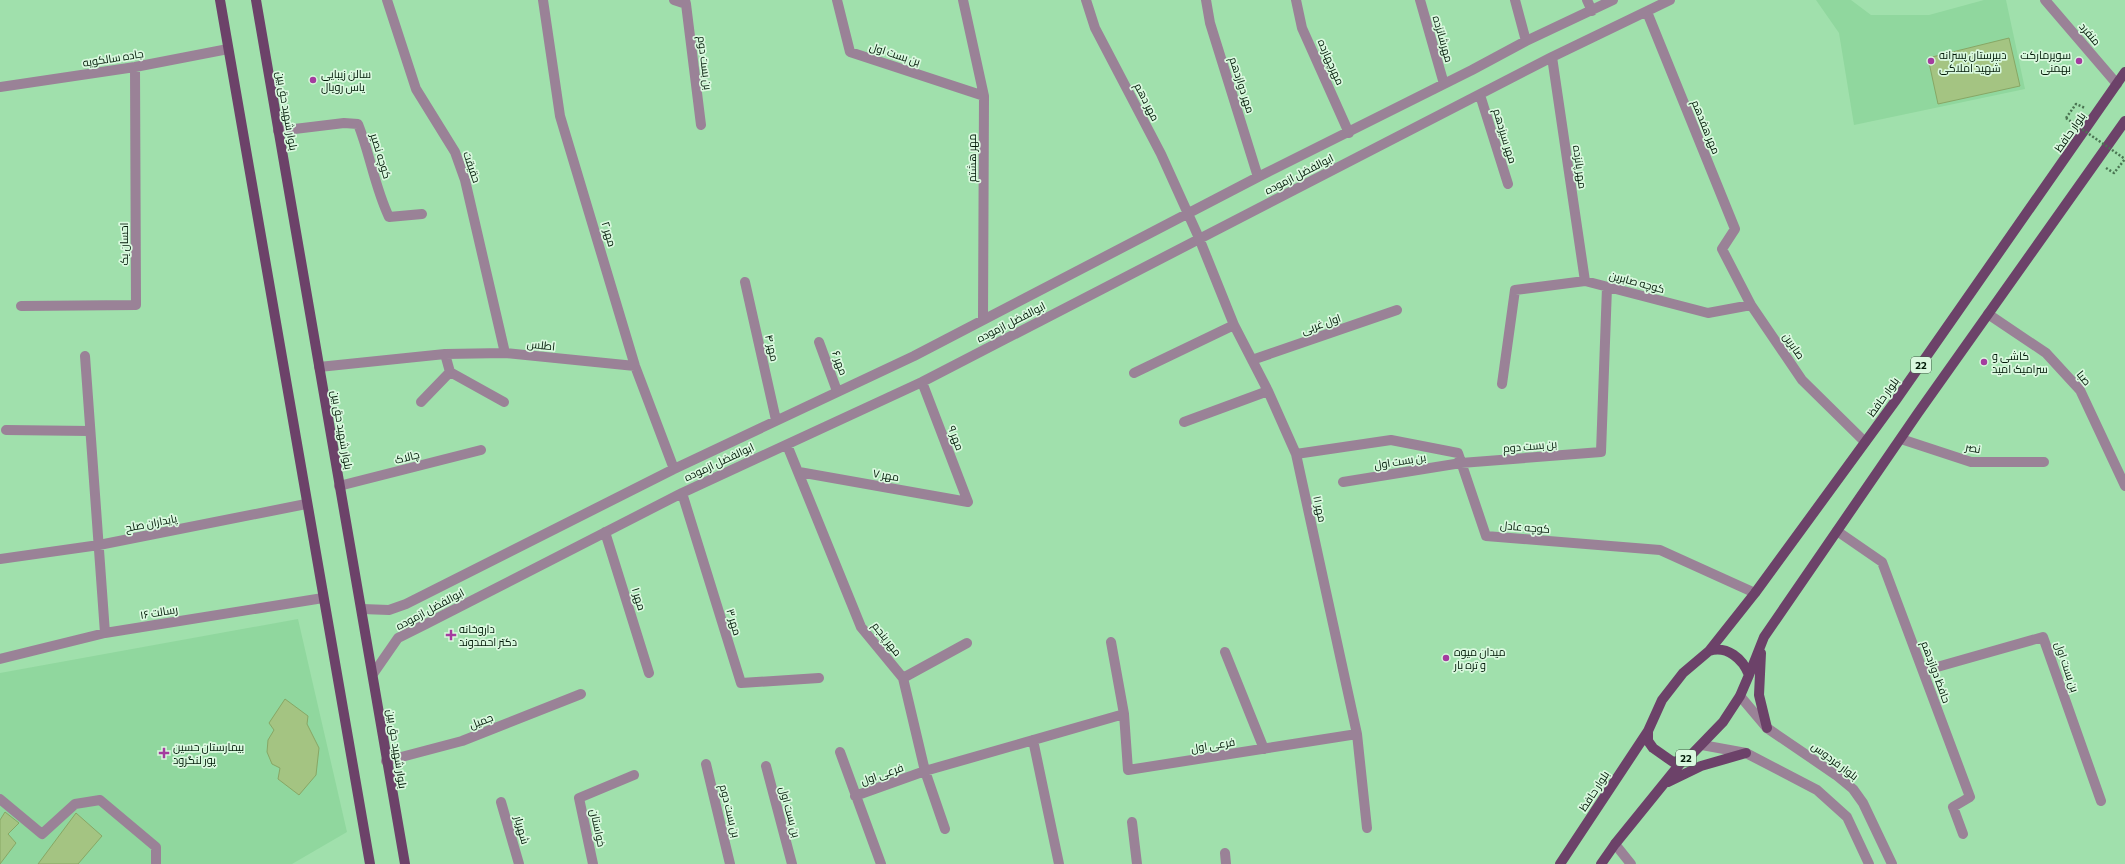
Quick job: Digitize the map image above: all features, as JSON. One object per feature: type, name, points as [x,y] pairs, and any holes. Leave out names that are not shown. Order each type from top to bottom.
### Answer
[{"type":"main road","points":[[220,0],[306,504],[370,864]]},
{"type":"main road","name":"بلوار شهید حق بین","points":[[256,0],[339,486],[362,609],[386,761],[406,864]]},
{"type":"main road","name":"بلوار حافظ","points":[[1709,651],[1755,593],[1865,442],[2125,72]]},
{"type":"main road","name":"22","points":[[1601,864],[1615,844],[1683,760],[1702,745],[1723,722],[1740,696],[1764,637],[1988,314],[2125,121]]},
{"type":"main road","points":[[1764,637],[1761,654],[1759,694],[1767,728]]},
{"type":"main road","points":[[1709,651],[1715,649],[1730,653],[1745,665],[1749,675]]},
{"type":"main road","name":"22","points":[[1683,760],[1673,762],[1658,753],[1648,741],[1648,731],[1662,700],[1672,686],[1695,662],[1709,651]]},
{"type":"main road","name":"بلوار حافظ","points":[[1560,864],[1648,731]]},
{"type":"main road","points":[[1663,785],[1701,766],[1746,753]]},
{"type":"street","name":"حقیقت","points":[[387,0],[416,89],[455,152],[465,180],[505,353]]},
{"type":"street","name":"مهر ۲","points":[[543,0],[560,116],[636,366],[674,469]]},
{"type":"street","points":[[674,0],[685,2]]},
{"type":"street","name":"بن بست اول","points":[[837,0],[850,52],[984,96]]},
{"type":"street","name":"مهر هشتم","points":[[963,0],[984,96],[983,319]]},
{"type":"street","name":"مهر دهم","points":[[1086,0],[1095,28],[1160,154],[1187,215]]},
{"type":"street","name":"مهر دوازدهم","points":[[1206,0],[1210,23],[1258,177]]},
{"type":"street","name":"مهرچهارده","points":[[1296,0],[1302,28],[1349,133]]},
{"type":"street","name":"مهرشانزده","points":[[1420,0],[1444,84]]},
{"type":"street","points":[[1515,0],[1526,41]]},
{"type":"street","points":[[1587,0],[1592,11]]},
{"type":"street","name":"ابوالفضل ازموده","points":[[362,609],[389,610],[406,604],[674,469],[914,356],[1258,177],[1349,133],[1526,41],[1613,0]]},
{"type":"street","name":"ابوالفضل ازموده","points":[[373,674],[398,638],[682,493],[922,382],[1552,57],[1670,0]]},
{"type":"street","name":"منفرد","points":[[2045,0],[2117,84]]},
{"type":"street","name":"بن بست دوم","points":[[685,2],[701,125]]},
{"type":"street","name":"مهر هفدهم","points":[[1647,12],[1735,229],[1722,249]]},
{"type":"street","name":"جاده سالکویه","points":[[0,87],[135,67],[228,49]]},
{"type":"street","name":"مهر پانزده","points":[[1552,57],[1584,281]]},
{"type":"street","name":"احسان یک","points":[[21,306],[136,305],[135,67]]},
{"type":"street","name":"مهر سیزدهم","points":[[1480,95],[1508,184]]},
{"type":"street","name":"کوچه نصیر","points":[[278,131],[344,123],[358,124],[367,148],[382,201],[389,217],[422,214]]},
{"type":"street","name":"مهر ۱۱","points":[[1187,215],[1199,238],[1234,325],[1268,391],[1296,454],[1357,734],[1366,828]]},
{"type":"street","name":"صابرین","points":[[1722,249],[1751,305],[1802,380],[1865,442]]},
{"type":"street","name":"کوچه صابرین","points":[[1502,384],[1515,290],[1584,281],[1708,314],[1751,305]]},
{"type":"street","name":"مهر ۴","points":[[745,282],[776,420]]},
{"type":"street","name":"بن بست دوم","points":[[1461,463],[1601,452],[1607,287]]},
{"type":"street","name":"اول غربی","points":[[1252,360],[1397,310]]},
{"type":"street","name":"صبا","points":[[1988,314],[2046,353],[2080,390],[2125,486]]},
{"type":"street","points":[[1134,373],[1234,325]]},
{"type":"street","name":"مهر ۶","points":[[819,342],[837,391]]},
{"type":"street","name":"اطلس","points":[[319,367],[445,354],[505,353],[636,366]]},
{"type":"street","points":[[445,354],[450,372],[504,402]]},
{"type":"street","points":[[85,356],[105,633]]},
{"type":"street","points":[[421,402],[450,372]]},
{"type":"street","name":"مهر ۹","points":[[922,382],[968,502]]},
{"type":"street","points":[[1184,422],[1268,391]]},
{"type":"street","points":[[6,430],[90,431]]},
{"type":"street","name":"نصر","points":[[1901,439],[1971,462],[2044,462]]},
{"type":"street","name":"کوچه عادل","points":[[1296,454],[1391,440],[1458,453],[1486,536],[1660,550],[1755,593]]},
{"type":"street","name":"مهر پنجم","points":[[787,445],[861,627],[903,678],[926,772],[945,829]]},
{"type":"street","name":"چالاک","points":[[339,486],[481,450]]},
{"type":"street","name":"بن بست اول","points":[[1343,482],[1461,463]]},
{"type":"street","name":"مهر ۷","points":[[799,472],[968,502]]},
{"type":"street","name":"مهر ۳","points":[[682,493],[741,683],[819,678]]},
{"type":"street","name":"پایداران صلح","points":[[0,559],[99,545],[306,504]]},
{"type":"street","name":"حافظ دوازدهم","points":[[1837,531],[1882,562],[1970,797],[1953,807],[1963,834]]},
{"type":"street","name":"مهر ۱","points":[[605,532],[649,672]]},
{"type":"street","name":"رسالت ۱۶","points":[[0,659],[105,633],[323,598]]},
{"type":"street","name":"بن بست اول","points":[[1923,671],[2043,637],[2101,801]]},
{"type":"street","name":"فرعی اول","points":[[1110,642],[1124,714],[1128,770],[1357,734]]},
{"type":"street","points":[[903,678],[968,643]]},
{"type":"street","points":[[1225,652],[1264,749]]},
{"type":"street","name":"جمیل","points":[[386,761],[462,741],[581,694]]},
{"type":"street","name":"بلوار فردوس","points":[[1740,696],[1767,728],[1836,775],[1853,789],[1863,804],[1892,864]]},
{"type":"street","name":"فرعی اول","points":[[855,796],[926,772],[1124,714]]},
{"type":"street","points":[[1033,740],[1058,864]]},
{"type":"street","points":[[1702,745],[1746,753],[1817,790],[1847,817],[1869,864]]},
{"type":"street","points":[[840,752],[881,864]]},
{"type":"street","name":"بن بست دوم","points":[[706,764],[730,864]]},
{"type":"street","name":"بن بست اول","points":[[766,766],[792,864]]},
{"type":"street","name":"خواستان","points":[[593,864],[579,798],[634,775]]},
{"type":"street","points":[[0,799],[42,834],[75,804],[100,800],[156,847],[156,864]]},
{"type":"street","name":"شهریار","points":[[501,802],[519,864]]},
{"type":"street","points":[[1132,822],[1137,864]]},
{"type":"street","points":[[1615,844],[1631,864]]},
{"type":"street","points":[[1225,854],[1226,864]]},
{"type":"path","points":[[2086,109],[2076,104],[2066,118],[2125,159],[2114,173],[2106,168]]},
{"type":"shaded area","name":"دبیرستان پسرانه شهید املاکی","points":[[1816,0],[1851,0],[1871,15],[1929,15],[1984,0],[2006,0],[2025,89],[1854,125],[1839,33]]},
{"type":"shaded area","name":"بیمارستان حسین پور لنگرود","points":[[298,619],[347,832],[292,864],[0,864],[0,673]]},
{"type":"building","points":[[2009,38],[2020,86],[1938,104],[1928,58]]},
{"type":"building","points":[[285,699],[308,716],[307,724],[319,748],[316,775],[299,795],[278,779],[280,768],[272,764],[267,752],[268,740],[274,730],[269,723]]},
{"type":"building","points":[[5,812],[19,823],[8,834],[16,843],[0,864],[0,820]]},
{"type":"building","points":[[76,813],[102,836],[78,864],[38,864]]},
{"type":"place","name":"دبیرستان پسرانه شهید املاکی","points":[[1931,61]]},
{"type":"place","name":"سوپرمارکت بهمنی","points":[[2079,61]]},
{"type":"place","name":"سالن زیبایی یاس رویال","points":[[313,80]]},
{"type":"place","name":"کاشی و سرامیک امید","points":[[1984,362]]},
{"type":"place","name":"داروخانه دکتر احمدوند","points":[[451,635]]},
{"type":"place","name":"میدان میوه و تره بار","points":[[1446,658]]},
{"type":"place","name":"بیمارستان حسین پور لنگرود","points":[[164,753]]}]
